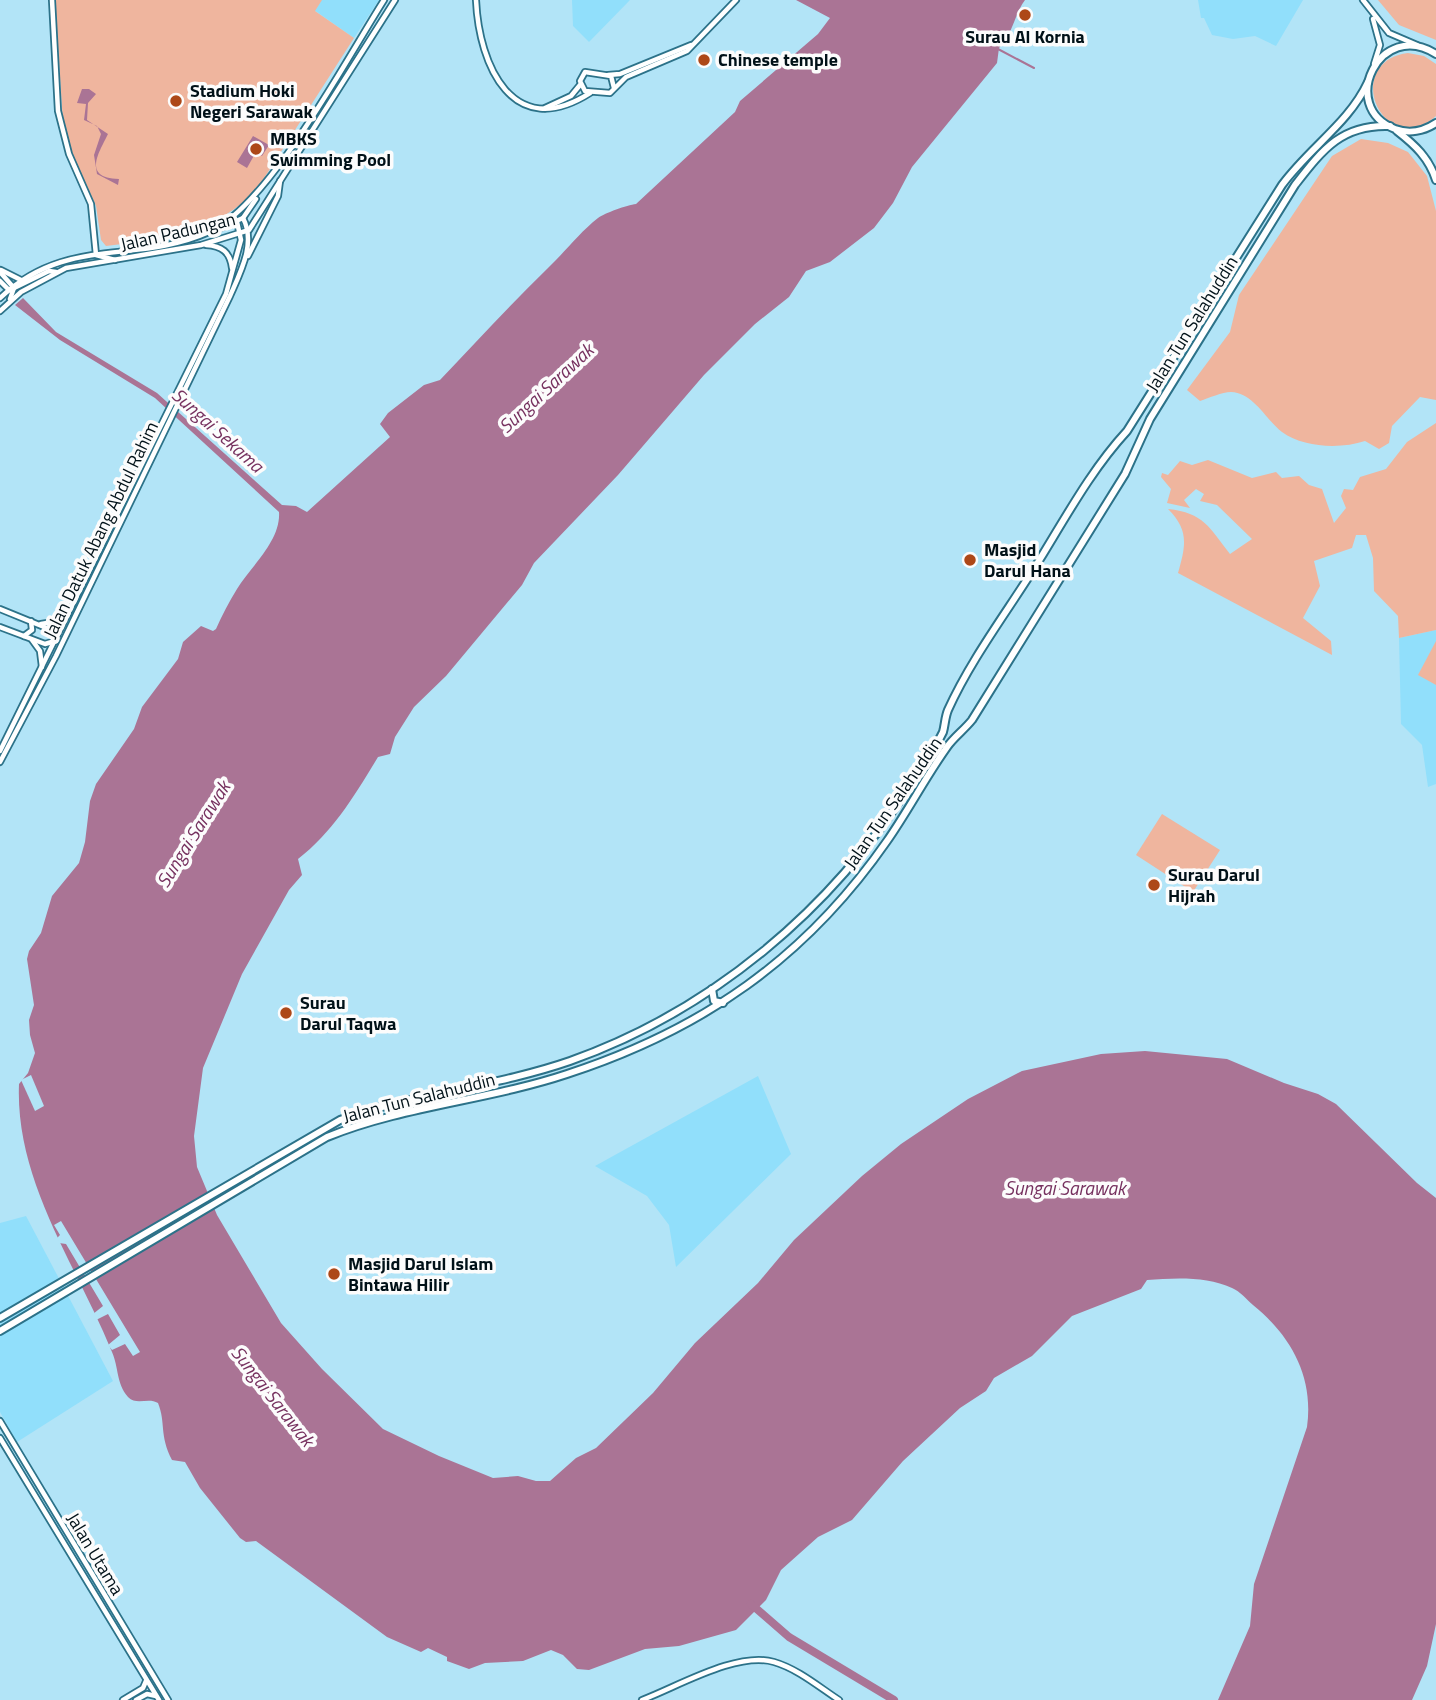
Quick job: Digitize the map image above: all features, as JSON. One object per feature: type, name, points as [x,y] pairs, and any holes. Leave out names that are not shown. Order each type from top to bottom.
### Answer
[{"type":"highway","points":[[1371,72],[1378,60],[1392,50],[1405,46],[1421,47],[1436,54]]},
{"type":"highway","name":"Jalan Tun Salahuddin","points":[[0,1318],[318,1130],[365,1111],[569,1061],[639,1031],[712,989],[790,928],[843,876],[879,832],[943,732],[949,709],[1101,461],[1127,431],[1282,185],[1306,154],[1351,113],[1371,72]]},
{"type":"highway","points":[[1368,82],[1372,107],[1391,127],[1413,143],[1431,164],[1436,180]]},
{"type":"highway","name":"Jalan Tun Salahuddin","points":[[0,1331],[307,1146],[344,1130],[527,1086],[609,1059],[672,1033],[723,1003],[779,961],[843,896],[887,842],[948,746],[972,720],[1125,474],[1150,419],[1295,185],[1325,151],[1353,129],[1391,127],[1414,132],[1436,123]]},
{"type":"highway","points":[[712,989],[714,1001],[723,1003]]},
{"type":"highway","points":[[0,1338],[9,1325]]},
{"type":"street","points":[[52,0],[60,124],[89,200],[96,253],[98,257],[107,256],[116,261]]},
{"type":"street","name":"Jalan Padungan","points":[[13,290],[22,280],[57,261],[96,253],[151,247],[211,232],[263,188],[384,0]]},
{"type":"street","name":"Jalan Padungan","points":[[13,290],[81,264],[116,261],[201,245],[249,230],[395,0]]},
{"type":"street","points":[[476,0],[484,52],[506,94],[533,110],[541,110],[554,108],[590,92]]},
{"type":"street","points":[[580,85],[590,92],[608,94],[626,77],[687,51],[736,0]]},
{"type":"street","points":[[1363,0],[1372,15],[1389,33],[1421,47]]},
{"type":"street","points":[[1371,72],[1380,45],[1372,15]]},
{"type":"street","points":[[541,110],[571,96],[580,85],[585,72],[620,74],[692,45]]},
{"type":"street","points":[[608,75],[615,82],[614,88]]},
{"type":"street","points":[[240,272],[278,196],[281,176]]},
{"type":"street","points":[[211,232],[243,218],[263,188]]},
{"type":"street","points":[[243,218],[249,230]]},
{"type":"street","points":[[237,222],[241,233]]},
{"type":"street","name":"Jalan Datuk Abang Abdul Rahim","points":[[0,751],[166,414],[176,403],[240,272],[250,242],[249,230]]},
{"type":"street","name":"Jalan Datuk Abang Abdul Rahim","points":[[0,762],[171,419],[233,273],[241,233]]},
{"type":"street","points":[[201,245],[218,247],[227,252],[233,273]]},
{"type":"street","points":[[0,271],[22,280]]},
{"type":"street","points":[[0,271],[13,290]]},
{"type":"street","points":[[0,281],[13,290]]},
{"type":"street","points":[[0,298],[13,290]]},
{"type":"street","points":[[0,311],[8,303],[13,290]]},
{"type":"street","points":[[119,510],[125,513]]},
{"type":"street","points":[[0,627],[44,644],[56,641],[62,636],[79,607]]},
{"type":"street","points":[[0,609],[40,624],[52,632],[56,641],[55,651],[40,684]]},
{"type":"street","points":[[40,624],[53,622],[69,613]]},
{"type":"street","points":[[23,636],[32,630],[30,621]]},
{"type":"street","points":[[31,640],[40,651],[41,671]]},
{"type":"street","name":"Jalan Utama","points":[[0,1421],[168,1700]]},
{"type":"street","name":"Jalan Utama","points":[[0,1438],[158,1698]]},
{"type":"street","points":[[642,1700],[752,1660],[772,1661],[791,1669],[839,1700]]},
{"type":"street","points":[[123,1700],[143,1688],[146,1681]]},
{"type":"street","points":[[136,1700],[147,1694],[158,1698]]},
{"type":"shaded area","points":[[55,0],[322,0],[315,11],[354,38],[261,183],[246,199],[229,213],[191,230],[106,246],[101,240],[96,206],[70,149],[63,123]]},
{"type":"shaded area","points":[[321,0],[379,0],[354,38],[314,10]]},
{"type":"shaded area","points":[[572,0],[630,0],[589,42],[573,26]]},
{"type":"shaded area","points":[[1198,0],[1303,0],[1276,46],[1255,36],[1233,39],[1212,35],[1204,18],[1201,18]]},
{"type":"shaded area","points":[[1378,0],[1436,0],[1436,40],[1399,25]]},
{"type":"shaded area","points":[[1408,53],[1424,56],[1436,64],[1436,116],[1417,127],[1400,127],[1386,119],[1377,105],[1373,89],[1376,73],[1388,60]]},
{"type":"shaded area","points":[[1361,139],[1388,143],[1408,152],[1427,176],[1436,211],[1436,400],[1420,397],[1392,426],[1389,443],[1379,449],[1365,441],[1323,446],[1301,441],[1282,432],[1246,397],[1231,392],[1200,401],[1187,390],[1230,332],[1239,295],[1332,156]]},
{"type":"shaded area","points":[[1436,423],[1436,630],[1399,638],[1398,616],[1374,591],[1373,558],[1366,535],[1356,535],[1352,548],[1314,561],[1320,586],[1303,618],[1331,641],[1332,655],[1178,573],[1184,546],[1183,531],[1168,509],[1190,514],[1205,523],[1230,554],[1252,539],[1217,505],[1200,501],[1204,494],[1196,489],[1184,500],[1190,508],[1167,503],[1171,489],[1161,477],[1162,473],[1168,475],[1180,461],[1192,465],[1208,460],[1252,478],[1276,472],[1282,478],[1299,476],[1309,485],[1322,489],[1334,523],[1346,508],[1341,496],[1344,489],[1353,490],[1360,477],[1386,469],[1407,442]]},
{"type":"shaded area","points":[[1436,630],[1436,784],[1428,787],[1422,745],[1401,724],[1399,638]]},
{"type":"shaded area","points":[[1436,641],[1436,685],[1418,675]]},
{"type":"shaded area","points":[[1162,814],[1220,850],[1193,892],[1136,855]]},
{"type":"shaded area","points":[[758,1076],[791,1154],[676,1267],[669,1225],[647,1196],[595,1166]]},
{"type":"shaded area","points":[[26,1216],[113,1381],[17,1442],[0,1412],[0,1223]]},
{"type":"water","name":"Sungai Sarawak","points":[[796,0],[1025,0],[999,48],[997,63],[912,167],[893,203],[874,228],[830,262],[806,271],[789,297],[755,324],[704,375],[618,475],[534,563],[522,585],[446,676],[414,707],[395,737],[390,754],[378,757],[333,825],[298,859],[302,875],[289,890],[242,974],[203,1068],[194,1136],[197,1167],[217,1215],[281,1323],[322,1369],[383,1429],[493,1478],[518,1476],[536,1481],[550,1481],[576,1458],[596,1448],[653,1393],[695,1343],[758,1283],[794,1240],[862,1176],[901,1144],[968,1099],[1022,1071],[1101,1054],[1145,1051],[1227,1059],[1318,1094],[1336,1104],[1436,1198],[1436,1624],[1427,1666],[1412,1700],[1218,1700],[1250,1626],[1254,1584],[1307,1427],[1308,1409],[1303,1375],[1289,1344],[1267,1317],[1235,1289],[1222,1284],[1190,1279],[1147,1280],[1141,1289],[1072,1316],[1032,1356],[994,1378],[986,1391],[960,1408],[903,1461],[852,1520],[818,1537],[781,1570],[766,1600],[736,1630],[679,1646],[645,1649],[589,1670],[577,1669],[563,1655],[551,1650],[523,1661],[485,1663],[469,1669],[447,1661],[447,1657],[428,1648],[421,1652],[387,1637],[256,1541],[246,1542],[240,1538],[200,1488],[185,1462],[172,1460],[165,1443],[158,1403],[131,1400],[124,1392],[112,1352],[37,1189],[20,1120],[19,1084],[28,1073],[35,1053],[29,1020],[34,1005],[27,959],[29,951],[41,933],[52,896],[79,863],[85,842],[90,801],[96,784],[134,729],[142,707],[178,659],[183,642],[201,626],[213,631],[216,629],[237,589],[270,543],[278,523],[279,512],[155,398],[60,340],[15,305],[23,298],[56,332],[157,393],[282,505],[296,506],[307,512],[390,437],[380,424],[388,413],[424,385],[440,380],[591,224],[606,214],[636,204],[735,112],[740,101],[818,34],[830,18]]},
{"type":"water","points":[[82,89],[89,89],[96,94],[88,103],[87,120],[94,124],[84,120],[86,104],[77,103]]},
{"type":"water","points":[[98,127],[108,134],[98,155],[97,169],[100,174],[119,179],[118,185],[97,174],[94,155],[101,134]]},
{"type":"water","name":"MBKS Swimming Pool","points":[[253,136],[269,145],[262,156],[256,152],[247,168],[237,162]]},
{"type":"pier","points":[[31,1075],[44,1106],[35,1111],[21,1080]]},
{"type":"pier","points":[[61,1221],[140,1352],[133,1356],[125,1344],[112,1350],[108,1345],[120,1335],[108,1314],[96,1320],[93,1314],[103,1306],[66,1244],[59,1243],[57,1238],[60,1235],[54,1225]]},
{"type":"waterway","points":[[998,49],[1034,68]]},
{"type":"waterway","points":[[751,1604],[789,1637],[894,1700]]},
{"type":"place","name":"Surau Al Kornia","points":[[1025,15]]},
{"type":"place","name":"Chinese temple","points":[[704,60]]},
{"type":"place","name":"Stadium Hoki Negeri Sarawak","points":[[176,101]]},
{"type":"place","name":"MBKS Swimming Pool","points":[[256,149]]},
{"type":"place","name":"Masjid Darul Hana","points":[[970,560]]},
{"type":"place","name":"Surau Darul Hijrah","points":[[1154,885]]},
{"type":"place","name":"Surau Darul Taqwa","points":[[286,1013]]},
{"type":"place","name":"Masjid Darul Islam Bintawa Hilir","points":[[334,1274]]},
{"type":"water label","name":"Sungai Sekama","points":[[218,430]]}]
